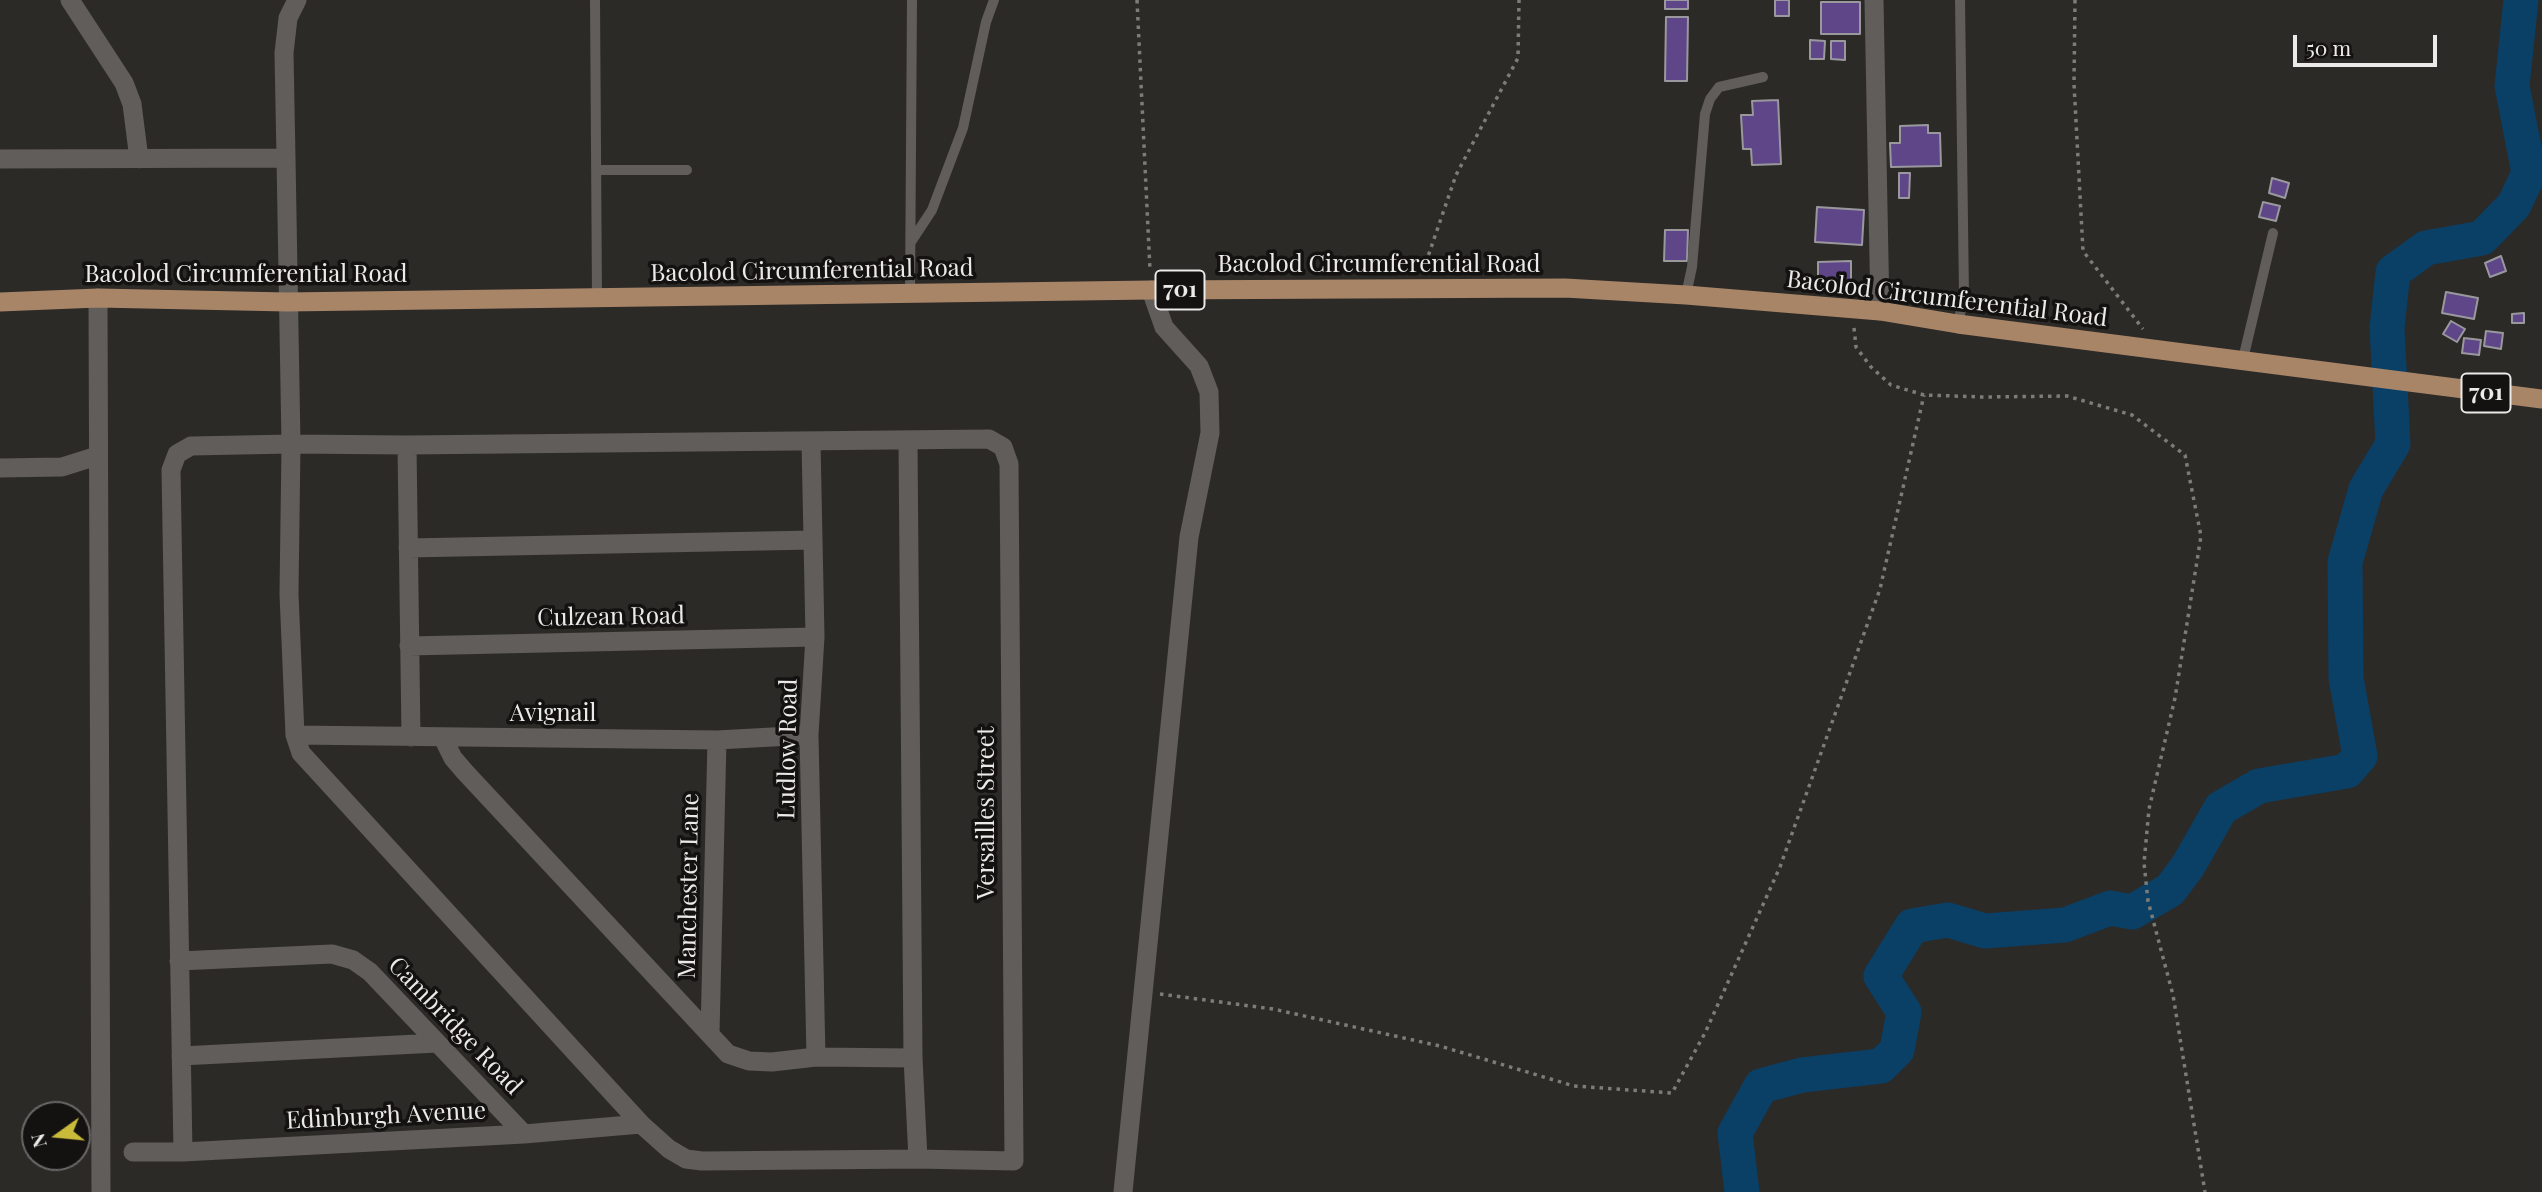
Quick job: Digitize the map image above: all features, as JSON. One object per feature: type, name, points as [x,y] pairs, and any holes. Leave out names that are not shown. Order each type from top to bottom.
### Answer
[{"type":"main road","name":"Bacolod Circumferential Road","points":[[0,302],[98,298],[287,302],[1151,290],[1565,288],[1880,311],[1958,324],[2542,399]]},
{"type":"street","points":[[70,0],[124,83],[132,104],[139,159]]},
{"type":"street","points":[[183,1152],[171,470],[177,454],[191,446],[291,444],[908,441],[913,1058],[918,1159],[702,1161],[686,1159],[669,1149],[641,1124],[301,754],[295,736],[289,594],[291,444],[284,53],[288,18],[297,0]]},
{"type":"street","points":[[1874,0],[1880,311]]},
{"type":"street","points":[[0,159],[286,158]]},
{"type":"street","points":[[1123,1192],[1189,537],[1209,433],[1209,392],[1199,366],[1164,327],[1151,290]]},
{"type":"street","points":[[98,298],[101,1192]]},
{"type":"street","name":"Versailles Street","points":[[908,441],[989,439],[1003,447],[1009,464],[1014,1161],[918,1159]]},
{"type":"street","name":"Ludlow Road","points":[[811,442],[815,638],[809,735],[816,1057]]},
{"type":"street","points":[[407,445],[411,737]]},
{"type":"street","points":[[0,468],[62,467],[97,456]]},
{"type":"street","points":[[408,548],[813,540]]},
{"type":"street","name":"Culzean Road","points":[[409,646],[815,638]]},
{"type":"street","name":"Avignail","points":[[295,736],[717,740],[809,735]]},
{"type":"street","points":[[443,738],[453,758],[728,1054],[749,1061],[772,1062],[816,1057],[913,1058]]},
{"type":"street","name":"Manchester Lane","points":[[710,1033],[717,740]]},
{"type":"street","name":"Cambridge Road","points":[[179,961],[332,954],[353,960],[370,972],[524,1134]]},
{"type":"street","points":[[181,1056],[436,1043]]},
{"type":"street","name":"Edinburgh Avenue","points":[[133,1152],[183,1152],[524,1134],[641,1124]]},
{"type":"lane","points":[[595,0],[597,299]]},
{"type":"lane","points":[[910,295],[912,0]]},
{"type":"lane","points":[[912,242],[932,210],[963,128],[986,22],[994,0]]},
{"type":"lane","points":[[1958,324],[1964,295],[1960,0]]},
{"type":"lane","points":[[1686,295],[1692,267],[1705,114],[1710,99],[1719,88],[1762,78]]},
{"type":"lane","points":[[596,170],[687,170]]},
{"type":"lane","points":[[2243,359],[2273,233]]},
{"type":"path","points":[[1137,0],[1151,290]]},
{"type":"path","points":[[1416,289],[1456,175],[1518,58],[1519,0]]},
{"type":"path","points":[[2075,0],[2074,84],[2082,251],[2160,349]]},
{"type":"path","points":[[1851,309],[1856,347],[1871,367],[1891,385],[1924,395],[2067,396],[2132,415],[2185,455],[2201,536],[2175,698],[2149,809],[2144,863],[2155,933],[2173,995],[2205,1192]]},
{"type":"path","points":[[1145,992],[1273,1009],[1440,1046],[1574,1086],[1672,1093],[1710,1021],[1780,867],[1794,829],[1880,589],[1924,395]]},
{"type":"building","points":[[1665,0],[1688,0],[1688,9],[1665,9]]},
{"type":"building","points":[[1775,0],[1789,0],[1789,16],[1775,16]]},
{"type":"building","points":[[1821,2],[1860,2],[1860,34],[1821,34]]},
{"type":"building","points":[[1666,17],[1688,17],[1687,81],[1665,81]]},
{"type":"building","points":[[1810,40],[1825,41],[1824,59],[1810,59]]},
{"type":"building","points":[[1831,41],[1845,41],[1845,60],[1831,59]]},
{"type":"building","points":[[1778,100],[1781,164],[1752,165],[1751,149],[1743,149],[1741,115],[1753,115],[1752,101]]},
{"type":"building","points":[[1928,125],[1928,133],[1940,133],[1941,166],[1891,167],[1890,143],[1900,143],[1900,126]]},
{"type":"building","points":[[1899,173],[1910,173],[1909,198],[1899,198]]},
{"type":"building","points":[[2272,178],[2289,183],[2285,198],[2269,193]]},
{"type":"building","points":[[2263,202],[2280,206],[2276,221],[2259,217]]},
{"type":"building","points":[[1817,207],[1864,210],[1862,245],[1815,242]]},
{"type":"building","points":[[1665,230],[1688,230],[1687,261],[1664,261]]},
{"type":"building","points":[[2501,256],[2506,271],[2490,277],[2485,263]]},
{"type":"building","points":[[1851,261],[1851,284],[1818,286],[1818,262]]},
{"type":"building","points":[[2446,292],[2478,298],[2474,319],[2442,313]]},
{"type":"building","points":[[2524,313],[2524,323],[2512,323],[2512,314]]},
{"type":"building","points":[[2451,321],[2465,329],[2457,342],[2443,334]]},
{"type":"building","points":[[2486,331],[2503,333],[2501,349],[2484,346]]},
{"type":"building","points":[[2464,338],[2481,340],[2479,355],[2462,353]]},
{"type":"waterway","points":[[1742,1192],[1735,1133],[1761,1086],[1802,1075],[1881,1066],[1897,1050],[1904,1012],[1881,976],[1912,926],[1948,920],[1985,931],[2065,925],[2110,908],[2132,912],[2170,890],[2188,866],[2221,808],[2259,786],[2347,771],[2360,756],[2346,678],[2345,562],[2366,489],[2393,444],[2387,328],[2393,272],[2426,248],[2482,238],[2514,205],[2529,173],[2512,86],[2521,0]]}]
